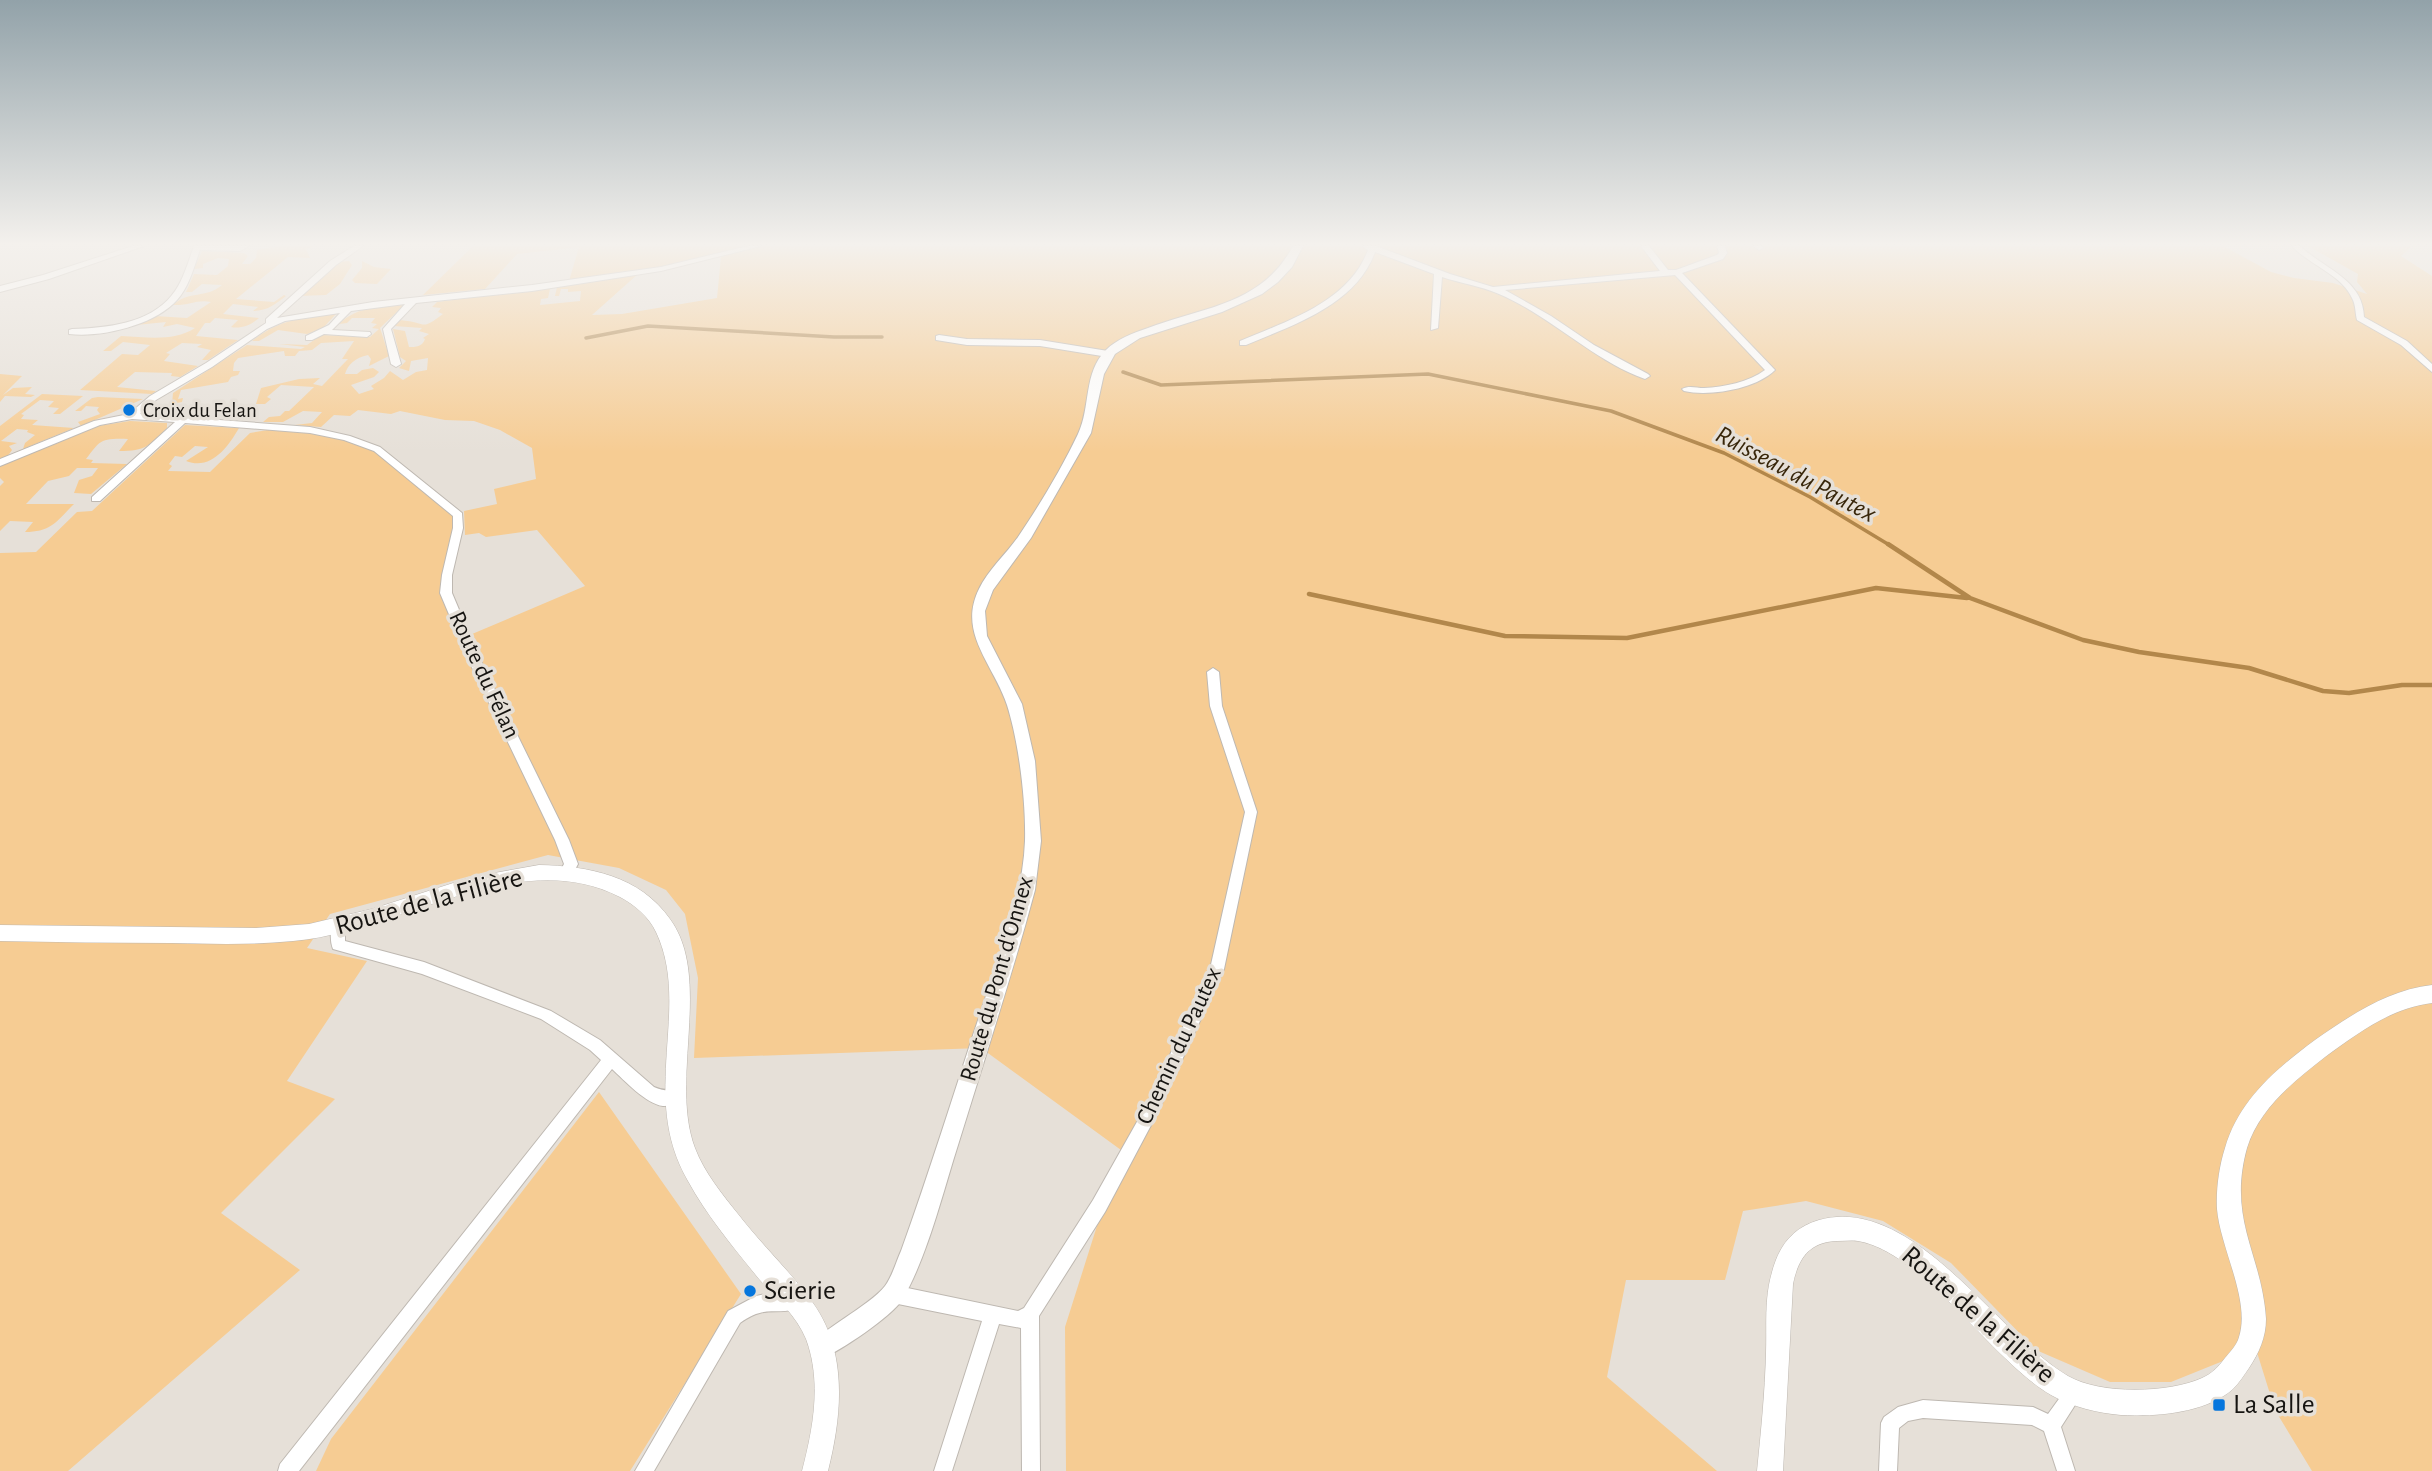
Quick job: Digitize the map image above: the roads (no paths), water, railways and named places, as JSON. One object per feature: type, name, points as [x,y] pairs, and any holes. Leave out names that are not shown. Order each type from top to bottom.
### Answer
[{"type":"main road","name":"Route de la Filière","points":[[0,933],[256,936],[338,927],[488,882],[537,874],[587,875],[629,891],[645,901],[666,928],[677,960],[674,1097],[680,1137],[693,1168],[728,1220],[796,1301],[808,1318],[821,1348],[828,1390],[825,1436],[815,1471]]},
{"type":"main road","name":"Route de la Filière","points":[[1770,1471],[1777,1407],[1781,1287],[1786,1265],[1795,1244],[1811,1233],[1834,1228],[1854,1228],[1890,1240],[1917,1256],[2025,1361],[2064,1388],[2105,1401],[2151,1401],[2188,1396],[2222,1381],[2241,1359],[2252,1336],[2252,1306],[2229,1209],[2233,1161],[2246,1124],[2269,1090],[2334,1038],[2387,1005],[2415,994],[2432,994]]},
{"type":"street","points":[[72,332],[118,326],[150,315]]},
{"type":"street","points":[[269,324],[275,315]]},
{"type":"street","points":[[0,463],[97,423],[132,416],[153,398],[216,361],[269,324],[308,315]]},
{"type":"street","points":[[309,338],[328,329],[342,315]]},
{"type":"street","points":[[396,364],[387,328],[400,315]]},
{"type":"street","points":[[939,338],[967,342],[1040,344],[1108,354],[1133,337],[1199,315]]},
{"type":"street","points":[[1243,343],[1292,323],[1305,315]]},
{"type":"street","points":[[1434,328],[1435,315]]},
{"type":"street","points":[[1542,315],[1591,347],[1645,376]]},
{"type":"street","points":[[1687,389],[1706,392],[1761,377],[1770,370],[1717,315]]},
{"type":"street","points":[[2360,315],[2360,318],[2404,342],[2432,369]]},
{"type":"street","points":[[328,329],[328,333],[367,334]]},
{"type":"street","name":"Route du Pont d'Onnex","points":[[821,1348],[851,1329],[893,1294],[911,1254],[933,1191],[1010,948],[1026,890],[1033,841],[1027,761],[1014,704],[980,636],[978,611],[986,589],[1024,538],[1085,433],[1091,419],[1100,369],[1108,354]]},
{"type":"street","name":"Route du Félan","points":[[132,416],[310,430],[365,443],[404,470],[458,514],[458,528],[447,575],[446,593],[473,657],[562,840],[571,864],[566,873]]},
{"type":"street","points":[[96,499],[183,420]]},
{"type":"street","name":"Chemin du Pautex","points":[[1030,1314],[1099,1206],[1152,1110],[1217,969],[1251,812],[1216,706],[1213,673]]},
{"type":"street","points":[[338,927],[338,945],[424,968],[546,1015],[612,1058],[649,1092],[663,1098],[674,1097]]},
{"type":"street","points":[[287,1471],[612,1058]]},
{"type":"street","points":[[893,1294],[1019,1320],[1030,1314],[1031,1471]]},
{"type":"street","points":[[644,1471],[734,1317],[748,1305],[796,1301]]},
{"type":"street","points":[[943,1471],[993,1315]]},
{"type":"street","points":[[2052,1425],[2075,1391]]},
{"type":"street","points":[[1888,1471],[1890,1423],[1904,1413],[1923,1409],[2034,1416],[2052,1425],[2066,1471]]},
{"type":"waterway","name":"Ruisseau du Pautex","points":[[586,338],[648,326],[834,337],[882,337]]},
{"type":"waterway","name":"Ruisseau du Pautex","points":[[1123,372],[1161,385],[1428,374],[1611,411],[1724,453],[1810,497],[1891,546]]},
{"type":"waterway","name":"Ruisseau du Pautex","points":[[1888,544],[1970,598],[2083,640],[2139,652],[2249,668],[2323,691],[2349,693],[2402,685],[2432,685]]},
{"type":"waterway","points":[[1309,594],[1505,636],[1627,638],[1876,588],[1967,598]]},
{"type":"place","name":"Croix du Felan","points":[[129,410]]},
{"type":"place","name":"Scierie","points":[[750,1291]]},
{"type":"place","name":"La Salle","points":[[2219,1405]]}]
